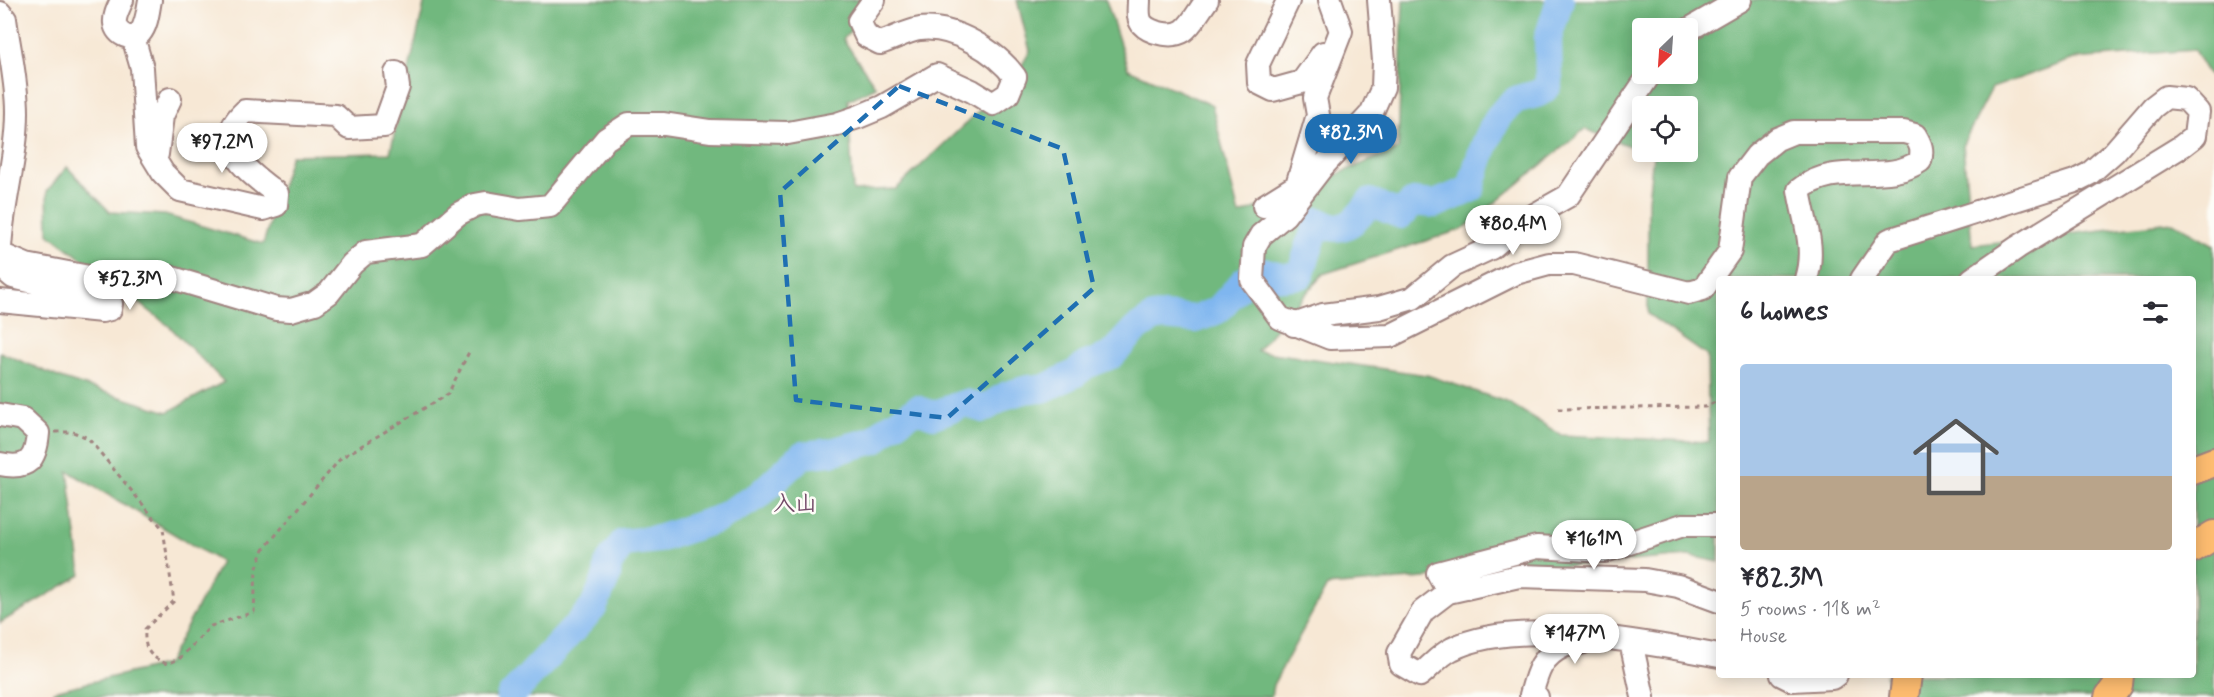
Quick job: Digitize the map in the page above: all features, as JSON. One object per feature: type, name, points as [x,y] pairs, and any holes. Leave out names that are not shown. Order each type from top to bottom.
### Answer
[{"type":"main road","points":[[2196,469],[2214,462]]},
{"type":"main road","points":[[2196,546],[2214,535]]},
{"type":"main road","points":[[1904,697],[1907,678]]},
{"type":"main road","points":[[2109,697],[2118,685],[2119,678]]},
{"type":"street","points":[[122,0],[114,21],[116,28],[123,36],[133,38],[140,34],[150,0]]},
{"type":"street","points":[[0,252],[26,265],[88,277],[169,277],[276,309],[291,310],[320,300],[366,252],[422,245],[458,214],[475,205],[486,203],[520,209],[550,206],[606,139],[629,124],[664,124],[710,131],[788,133],[837,124],[858,117],[882,107],[937,75],[972,91],[993,104],[1008,94],[1015,77],[1003,62],[970,40],[934,28],[917,30],[880,43],[866,36],[858,21],[874,0]]},
{"type":"street","points":[[1139,0],[1138,16],[1143,24],[1151,30],[1172,34],[1183,31],[1207,0]]},
{"type":"street","points":[[1379,0],[1384,61],[1383,87],[1371,114],[1318,172],[1285,215],[1261,235],[1254,247],[1252,280],[1280,318],[1330,338],[1390,336],[1516,273],[1548,264],[1574,264],[1697,292],[1703,289],[1730,251],[1740,177],[1757,155],[1777,139],[1794,132],[1804,131],[1904,132],[1916,135],[1922,146],[1922,153],[1920,161],[1913,166],[1894,171],[1827,174],[1812,179],[1799,190],[1811,240],[1811,262],[1807,276]]},
{"type":"street","points":[[1698,24],[1740,0]]},
{"type":"street","points":[[1288,1],[1258,64],[1260,83],[1273,90],[1302,82],[1330,44],[1335,44]]},
{"type":"street","points":[[1297,185],[1318,115],[1315,98],[1341,32],[1334,2]]},
{"type":"street","points":[[0,13],[5,20],[17,111],[7,158],[2,214],[0,252],[6,271],[13,277],[105,299],[111,304],[110,309],[102,312],[0,300]]},
{"type":"street","points":[[133,38],[142,68],[147,147],[163,173],[180,190],[263,209],[276,205],[277,194],[238,162],[230,142],[233,122],[245,111],[336,116],[350,128],[384,126],[398,87],[396,73]]},
{"type":"street","points":[[1294,325],[1323,315],[1379,308],[1413,298],[1452,266],[1491,248],[1522,222],[1568,196],[1643,84]]},
{"type":"street","points":[[1864,276],[1889,240],[2046,192],[2089,174],[2114,152],[2153,106],[2166,97],[2186,99],[2198,112],[2195,136],[2182,146],[2018,247],[1976,276]]},
{"type":"street","points":[[155,162],[162,116],[170,99]]},
{"type":"street","points":[[1264,206],[1318,172]]},
{"type":"street","points":[[0,415],[23,418],[38,433],[36,453],[30,460],[8,466],[0,464]]},
{"type":"street","points":[[1448,592],[1438,573],[1537,547],[1605,551],[1683,525],[1716,525]]},
{"type":"street","points":[[1716,600],[1677,586],[1645,579],[1519,576],[1448,592],[1423,611],[1399,653],[1401,664],[1420,675],[1451,649],[1510,633],[1550,633],[1590,637],[1716,656]]},
{"type":"street","points":[[1537,697],[1531,695],[1539,665],[1565,646],[1582,644],[1590,637]]},
{"type":"street","points":[[1631,642],[1643,697]]},
{"type":"street","points":[[1788,678],[1792,680],[1832,678]]},
{"type":"path","points":[[38,433],[73,432],[88,438],[163,529],[174,601],[145,629],[144,645],[151,657],[166,664],[179,659],[211,626],[254,612],[256,570],[264,549],[341,458],[448,394],[470,350]]},
{"type":"path","points":[[1558,409],[1705,407],[1716,402]]},
{"type":"highlighted area","points":[[899,86],[1063,149],[1094,288],[947,418],[796,400],[780,192]]},
{"type":"green space","points":[[425,0],[881,0],[843,39],[876,87],[848,100],[853,191],[896,189],[1015,77],[1030,51],[1017,0],[1106,0],[1128,69],[1212,105],[1239,215],[1398,149],[1403,0],[2214,0],[2214,84],[2194,50],[2074,59],[1992,88],[1963,144],[1972,245],[2173,222],[2214,245],[2214,697],[1895,697],[1886,678],[2196,678],[2196,276],[1716,276],[1716,561],[1690,556],[1327,586],[1273,685],[1271,697],[54,697],[53,691],[167,664],[221,562],[68,471],[81,575],[0,623],[0,352],[63,379],[168,412],[224,382],[169,326],[48,233],[47,191],[67,167],[110,212],[165,215],[263,244],[291,155],[390,153]],"holes":[[[1632,96],[1698,96],[1698,162],[1652,162],[1648,200],[1648,314],[1707,356],[1709,442],[1561,435],[1509,403],[1427,375],[1257,351],[1323,274],[1463,229],[1585,129],[1632,147]]]},
{"type":"waterway","points":[[510,697],[593,608],[607,576],[608,564],[623,543],[658,539],[718,519],[758,496],[802,455],[831,452],[875,440],[886,429],[917,409],[933,415],[966,403],[983,409],[1007,395],[1028,389],[1043,389],[1074,374],[1086,365],[1112,355],[1136,329],[1153,318],[1164,316],[1196,319],[1218,310],[1244,281],[1263,271],[1283,277],[1300,275],[1318,221],[1332,227],[1344,226],[1354,221],[1370,202],[1401,215],[1413,202],[1435,204],[1471,189],[1481,155],[1492,130],[1505,109],[1518,99],[1540,92],[1549,84],[1548,38],[1560,0]]},
{"type":"district","name":"入山","points":[[795,504]]}]
